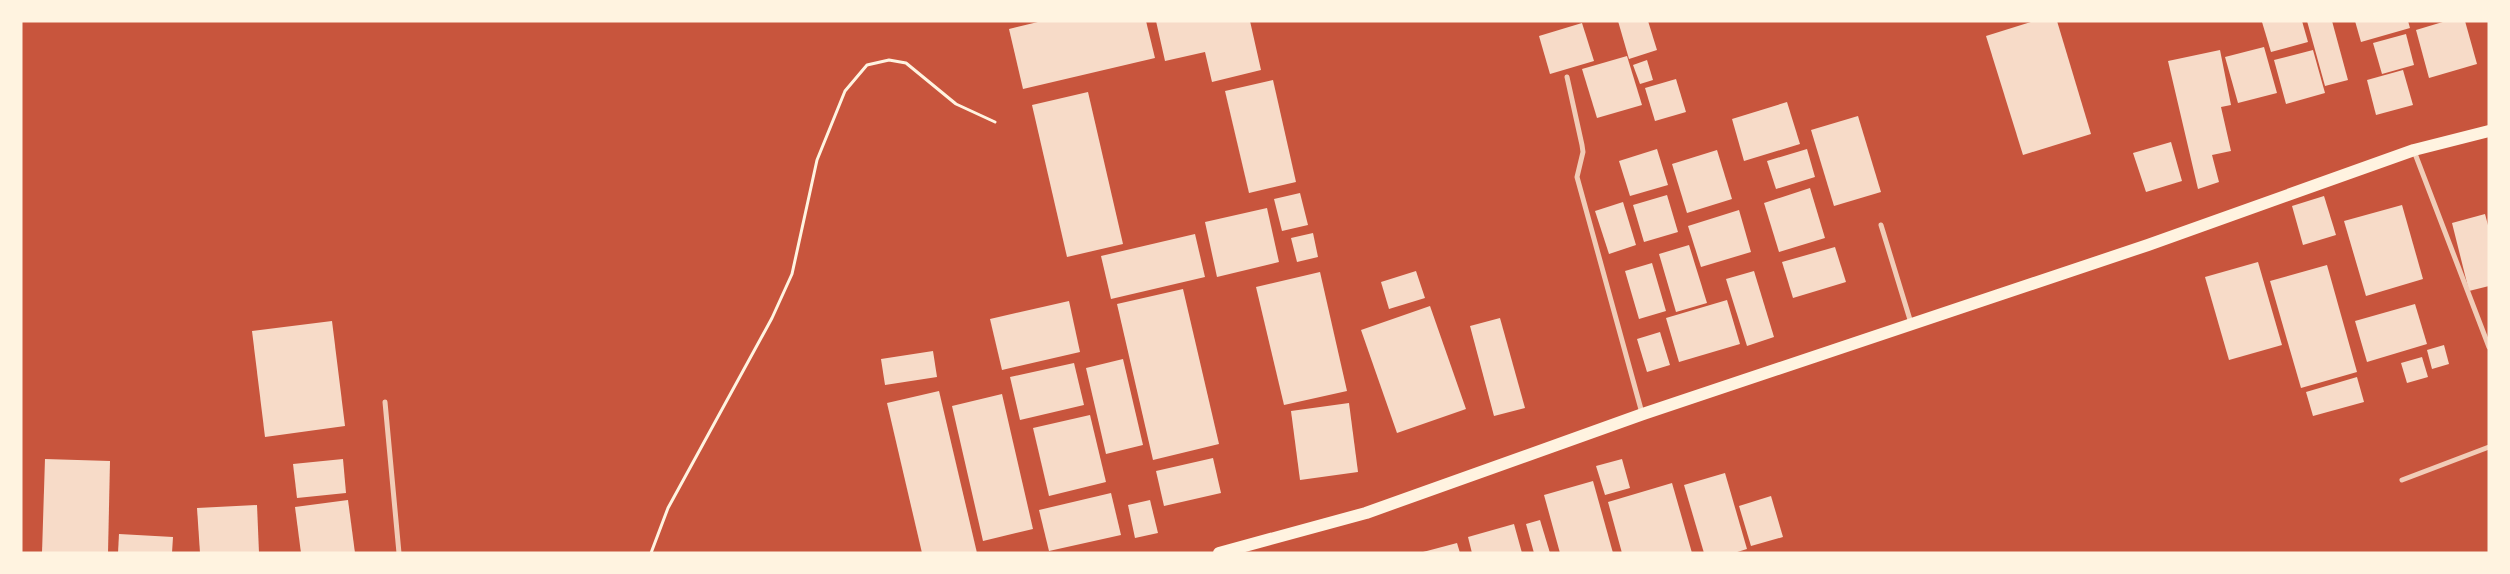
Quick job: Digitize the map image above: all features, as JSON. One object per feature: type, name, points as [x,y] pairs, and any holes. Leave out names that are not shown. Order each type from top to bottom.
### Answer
[{"type":"main road","points":[[1219,553],[1366,513],[1643,414],[1912,326],[2148,245],[2414,150],[2489,132]]},
{"type":"street","points":[[1567,77],[1583,152],[1576,177],[1643,414]]},
{"type":"street","points":[[2414,150],[2489,347]]},
{"type":"street","points":[[1881,225],[1912,326]]},
{"type":"street","points":[[385,402],[399,553]]},
{"type":"street","points":[[2402,480],[2489,448]]},
{"type":"path","points":[[651,553],[668,508],[772,318],[792,274],[818,160],[845,91],[867,65],[876,62],[897,61],[906,63],[956,104],[995,122]]},
{"type":"building","points":[[1042,21],[1146,21],[1155,58],[1023,89],[1009,29]]},
{"type":"building","points":[[1156,21],[1250,21],[1261,70],[1212,82],[1205,52],[1165,61]]},
{"type":"building","points":[[1618,21],[1648,21],[1657,50],[1629,59]]},
{"type":"building","points":[[2034,21],[2057,21],[2091,134],[2023,155],[1986,36]]},
{"type":"building","points":[[2302,21],[2308,42],[2271,52],[2262,22]]},
{"type":"building","points":[[2307,21],[2332,21],[2348,80],[2325,86]]},
{"type":"building","points":[[2355,21],[2408,21],[2410,28],[2361,42]]},
{"type":"building","points":[[2446,21],[2465,21],[2477,64],[2429,78],[2416,30]]},
{"type":"building","points":[[1582,23],[1594,61],[1550,74],[1539,36]]},
{"type":"building","points":[[2406,34],[2414,65],[2382,74],[2373,43]]},
{"type":"building","points":[[2264,47],[2277,93],[2238,103],[2225,57]]},
{"type":"building","points":[[2220,50],[2231,105],[2221,107],[2231,151],[2212,155],[2219,182],[2198,189],[2168,61]]},
{"type":"building","points":[[2313,50],[2325,93],[2286,104],[2274,60]]},
{"type":"building","points":[[1627,56],[1642,105],[1597,118],[1582,69]]},
{"type":"building","points":[[1647,60],[1653,80],[1640,84],[1633,65]]},
{"type":"building","points":[[2403,70],[2413,105],[2376,115],[2367,80]]},
{"type":"building","points":[[1676,79],[1686,112],[1655,121],[1645,88]]},
{"type":"building","points":[[1273,80],[1296,182],[1249,193],[1225,91]]},
{"type":"building","points":[[1088,92],[1123,244],[1067,257],[1032,105]]},
{"type":"building","points":[[1787,102],[1800,144],[1744,161],[1732,119]]},
{"type":"building","points":[[1858,116],[1881,192],[1834,206],[1811,130]]},
{"type":"building","points":[[2171,142],[2182,181],[2146,192],[2133,153]]},
{"type":"building","points":[[1657,149],[1668,185],[1630,196],[1619,161]]},
{"type":"building","points":[[1807,149],[1815,177],[1776,189],[1767,161]]},
{"type":"building","points":[[1717,150],[1732,199],[1687,213],[1672,164]]},
{"type":"building","points":[[1810,188],[1825,238],[1779,252],[1764,203]]},
{"type":"building","points":[[1300,193],[1308,225],[1282,231],[1274,199]]},
{"type":"building","points":[[1667,195],[1678,232],[1644,242],[1633,205]]},
{"type":"building","points":[[2324,196],[2336,235],[2303,245],[2292,206]]},
{"type":"building","points":[[1623,202],[1636,245],[1609,254],[1595,211]]},
{"type":"building","points":[[2402,205],[2423,279],[2366,296],[2344,221]]},
{"type":"building","points":[[1267,208],[1279,262],[1217,277],[1205,222]]},
{"type":"building","points":[[1739,210],[1751,252],[1701,267],[1688,226]]},
{"type":"building","points":[[2485,214],[2489,229],[2489,286],[2469,291],[2452,223]]},
{"type":"building","points":[[1313,233],[1318,257],[1297,262],[1291,238]]},
{"type":"building","points":[[1195,234],[1205,277],[1111,299],[1101,256]]},
{"type":"building","points":[[1689,245],[1707,303],[1676,312],[1659,254]]},
{"type":"building","points":[[1835,247],[1846,282],[1793,298],[1782,262]]},
{"type":"building","points":[[2258,262],[2282,345],[2229,360],[2205,277]]},
{"type":"building","points":[[1652,263],[1666,311],[1639,319],[1625,271]]},
{"type":"building","points":[[2327,265],[2357,372],[2301,388],[2270,281]]},
{"type":"building","points":[[1416,271],[1425,298],[1389,309],[1381,282]]},
{"type":"building","points":[[1754,271],[1774,337],[1747,346],[1726,279]]},
{"type":"building","points":[[1320,272],[1347,391],[1284,405],[1256,287]]},
{"type":"building","points":[[1183,289],[1219,444],[1153,460],[1117,304]]},
{"type":"building","points":[[1727,300],[1740,344],[1679,362],[1666,318]]},
{"type":"building","points":[[1069,301],[1080,352],[1002,370],[990,319]]},
{"type":"building","points":[[2415,304],[2427,344],[2367,362],[2355,321]]},
{"type":"building","points":[[1430,306],[1466,409],[1397,433],[1361,330]]},
{"type":"building","points":[[1500,318],[1525,408],[1494,416],[1470,326]]},
{"type":"building","points":[[332,321],[345,426],[265,437],[252,331]]},
{"type":"building","points":[[1660,332],[1670,365],[1647,372],[1637,339]]},
{"type":"building","points":[[2444,345],[2449,364],[2432,369],[2427,350]]},
{"type":"building","points":[[933,351],[937,377],[885,385],[881,359]]},
{"type":"building","points":[[2422,357],[2428,377],[2407,383],[2401,363]]},
{"type":"building","points":[[1123,359],[1143,445],[1106,454],[1086,368]]},
{"type":"building","points":[[1074,363],[1084,405],[1020,420],[1010,377]]},
{"type":"building","points":[[2357,377],[2364,402],[2313,416],[2306,392]]},
{"type":"building","points":[[939,391],[977,553],[922,553],[887,403]]},
{"type":"building","points":[[1002,394],[1033,529],[983,541],[952,406]]},
{"type":"building","points":[[1349,403],[1358,472],[1300,480],[1291,411]]},
{"type":"building","points":[[1090,415],[1106,482],[1049,496],[1033,428]]},
{"type":"building","points":[[1213,458],[1221,493],[1164,506],[1156,471]]},
{"type":"building","points":[[45,459],[110,461],[108,553],[42,553]]},
{"type":"building","points":[[343,459],[346,493],[297,498],[293,464]]},
{"type":"building","points":[[1622,459],[1630,488],[1605,495],[1596,466]]},
{"type":"building","points":[[1725,473],[1747,549],[1734,553],[1704,553],[1684,485]]},
{"type":"building","points":[[1593,481],[1613,553],[1560,553],[1544,495]]},
{"type":"building","points":[[1672,483],[1692,553],[1622,553],[1608,502]]},
{"type":"building","points":[[1111,493],[1121,535],[1049,551],[1039,510]]},
{"type":"building","points":[[1771,496],[1783,537],[1751,546],[1739,506]]},
{"type":"building","points":[[348,500],[355,553],[301,553],[295,507]]},
{"type":"building","points":[[1150,500],[1158,533],[1135,538],[1128,505]]},
{"type":"building","points":[[257,505],[259,553],[200,553],[197,508]]},
{"type":"building","points":[[1540,520],[1550,553],[1534,553],[1526,524]]},
{"type":"building","points":[[1514,524],[1522,553],[1472,553],[1468,537]]},
{"type":"building","points":[[119,534],[173,537],[172,553],[118,553]]},
{"type":"building","points":[[1457,543],[1460,553],[1423,553],[1423,552]]}]
